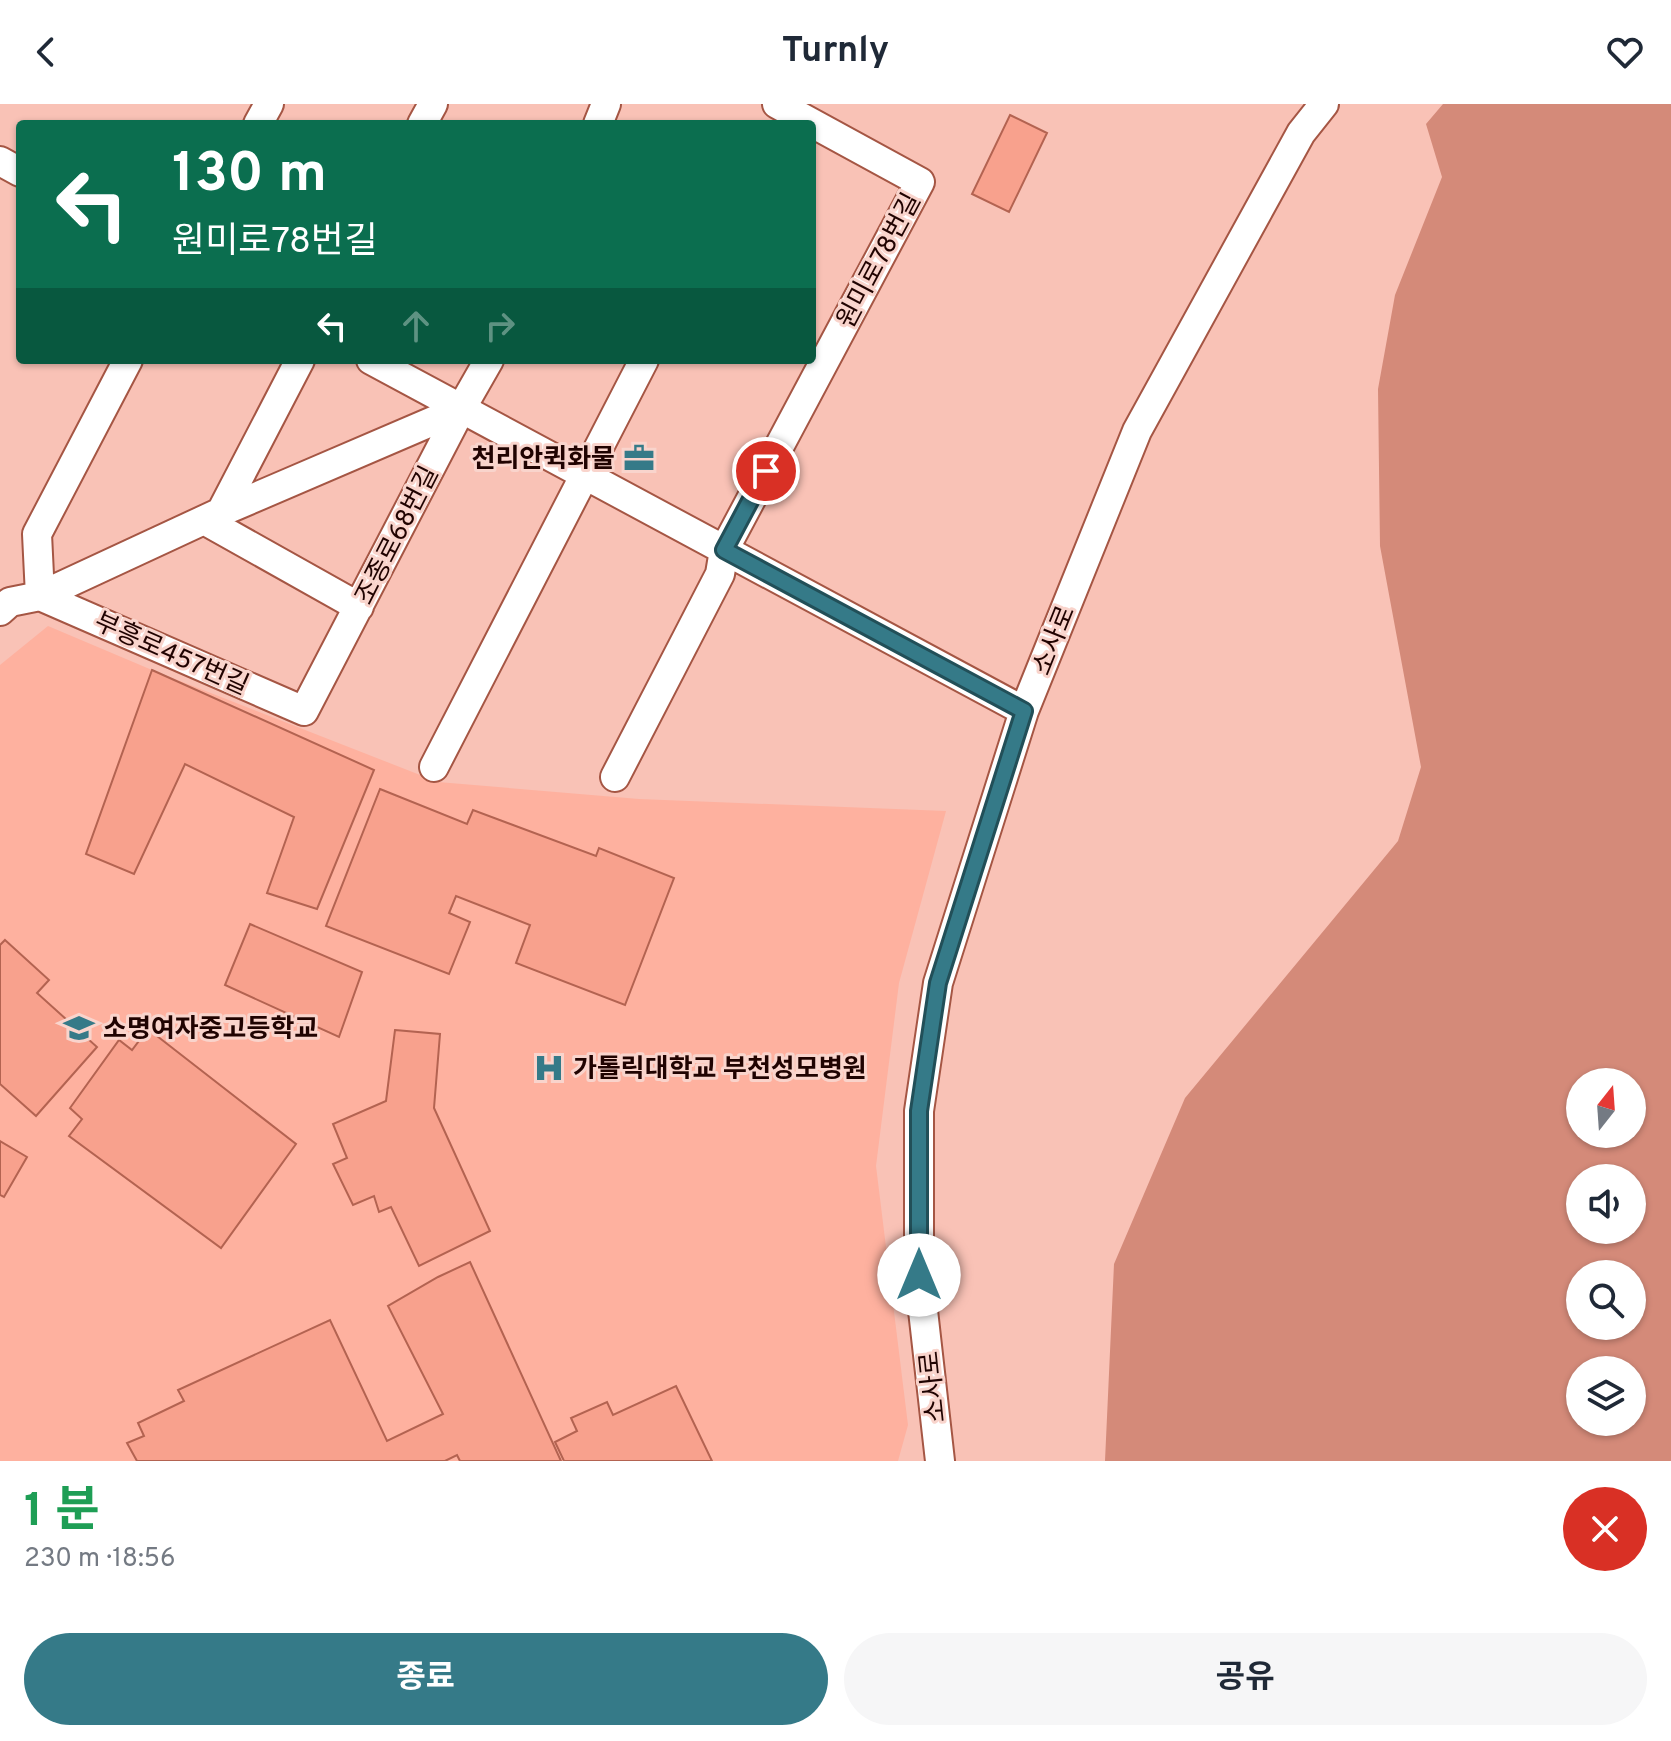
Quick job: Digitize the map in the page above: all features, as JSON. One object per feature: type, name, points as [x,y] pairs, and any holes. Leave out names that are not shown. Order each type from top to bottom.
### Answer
[{"type":"street","name":"원미로78번길","points":[[777,104],[806,120]]},
{"type":"street","name":"소사로","points":[[940,1461],[919,1275],[919,1111],[938,983],[1024,711],[1137,431],[1301,133],[1324,104]]},
{"type":"street","name":"원미로78번길","points":[[615,777],[720,574],[724,550],[920,182],[816,125]]},
{"type":"street","points":[[40,596],[37,534],[126,364]]},
{"type":"street","points":[[298,364],[212,516],[359,607]]},
{"type":"street","points":[[378,364],[1024,711]]},
{"type":"street","name":"조종로68번길","points":[[304,711],[487,364]]},
{"type":"street","points":[[434,767],[642,364]]},
{"type":"street","name":"부흥로457번길","points":[[0,611],[10,602],[40,596],[212,516],[461,409]]},
{"type":"street","name":"부흥로457번길","points":[[40,596],[304,711]]},
{"type":"shaded area","points":[[1443,104],[1671,104],[1671,1461],[1105,1461],[1114,1264],[1185,1098],[1398,841],[1421,767],[1380,546],[1378,389],[1395,295],[1442,177],[1426,124]]},
{"type":"shaded area","name":"가톨릭대학교 부천성모병원","points":[[48,626],[438,782],[639,799],[946,811],[899,983],[876,1166],[908,1425],[898,1461],[0,1461],[0,665]]},
{"type":"building","points":[[1010,115],[1047,133],[1009,212],[972,194]]},
{"type":"building","points":[[152,670],[374,770],[317,909],[267,893],[294,817],[185,764],[134,874],[86,854]]},
{"type":"building","points":[[380,789],[467,824],[473,810],[596,856],[599,848],[674,878],[625,1005],[516,963],[530,925],[456,896],[449,913],[470,922],[449,974],[326,926]]},
{"type":"building","points":[[250,924],[362,972],[339,1037],[225,985]]},
{"type":"building","points":[[5,940],[49,980],[37,993],[97,1047],[36,1116],[0,1084],[0,945]]},
{"type":"building","points":[[148,1029],[296,1144],[221,1248],[69,1136],[82,1119],[70,1108],[119,1040],[132,1050]]},
{"type":"building","points":[[395,1030],[440,1034],[434,1108],[490,1231],[419,1266],[391,1207],[379,1212],[374,1196],[353,1205],[333,1164],[347,1158],[333,1124],[386,1101]]},
{"type":"building","points":[[0,1141],[27,1157],[4,1197],[0,1195]]},
{"type":"building","points":[[470,1262],[561,1461],[460,1461],[457,1455],[445,1461],[137,1461],[127,1443],[144,1436],[138,1423],[184,1401],[178,1390],[330,1320],[387,1441],[443,1414],[388,1306]]},
{"type":"building","points":[[676,1386],[712,1461],[564,1461],[555,1442],[577,1431],[571,1418],[607,1402],[613,1415]]},
{"type":"place","name":"천리안퀵화물","points":[[639,458]]},
{"type":"place","name":"소명여자중고등학교","points":[[79,1028]]},
{"type":"place","name":"가톨릭대학교 부천성모병원","points":[[549,1068]]},
{"type":"route","points":[[766,471],[724,550],[1024,711],[938,983],[919,1111],[919,1275]]}]
